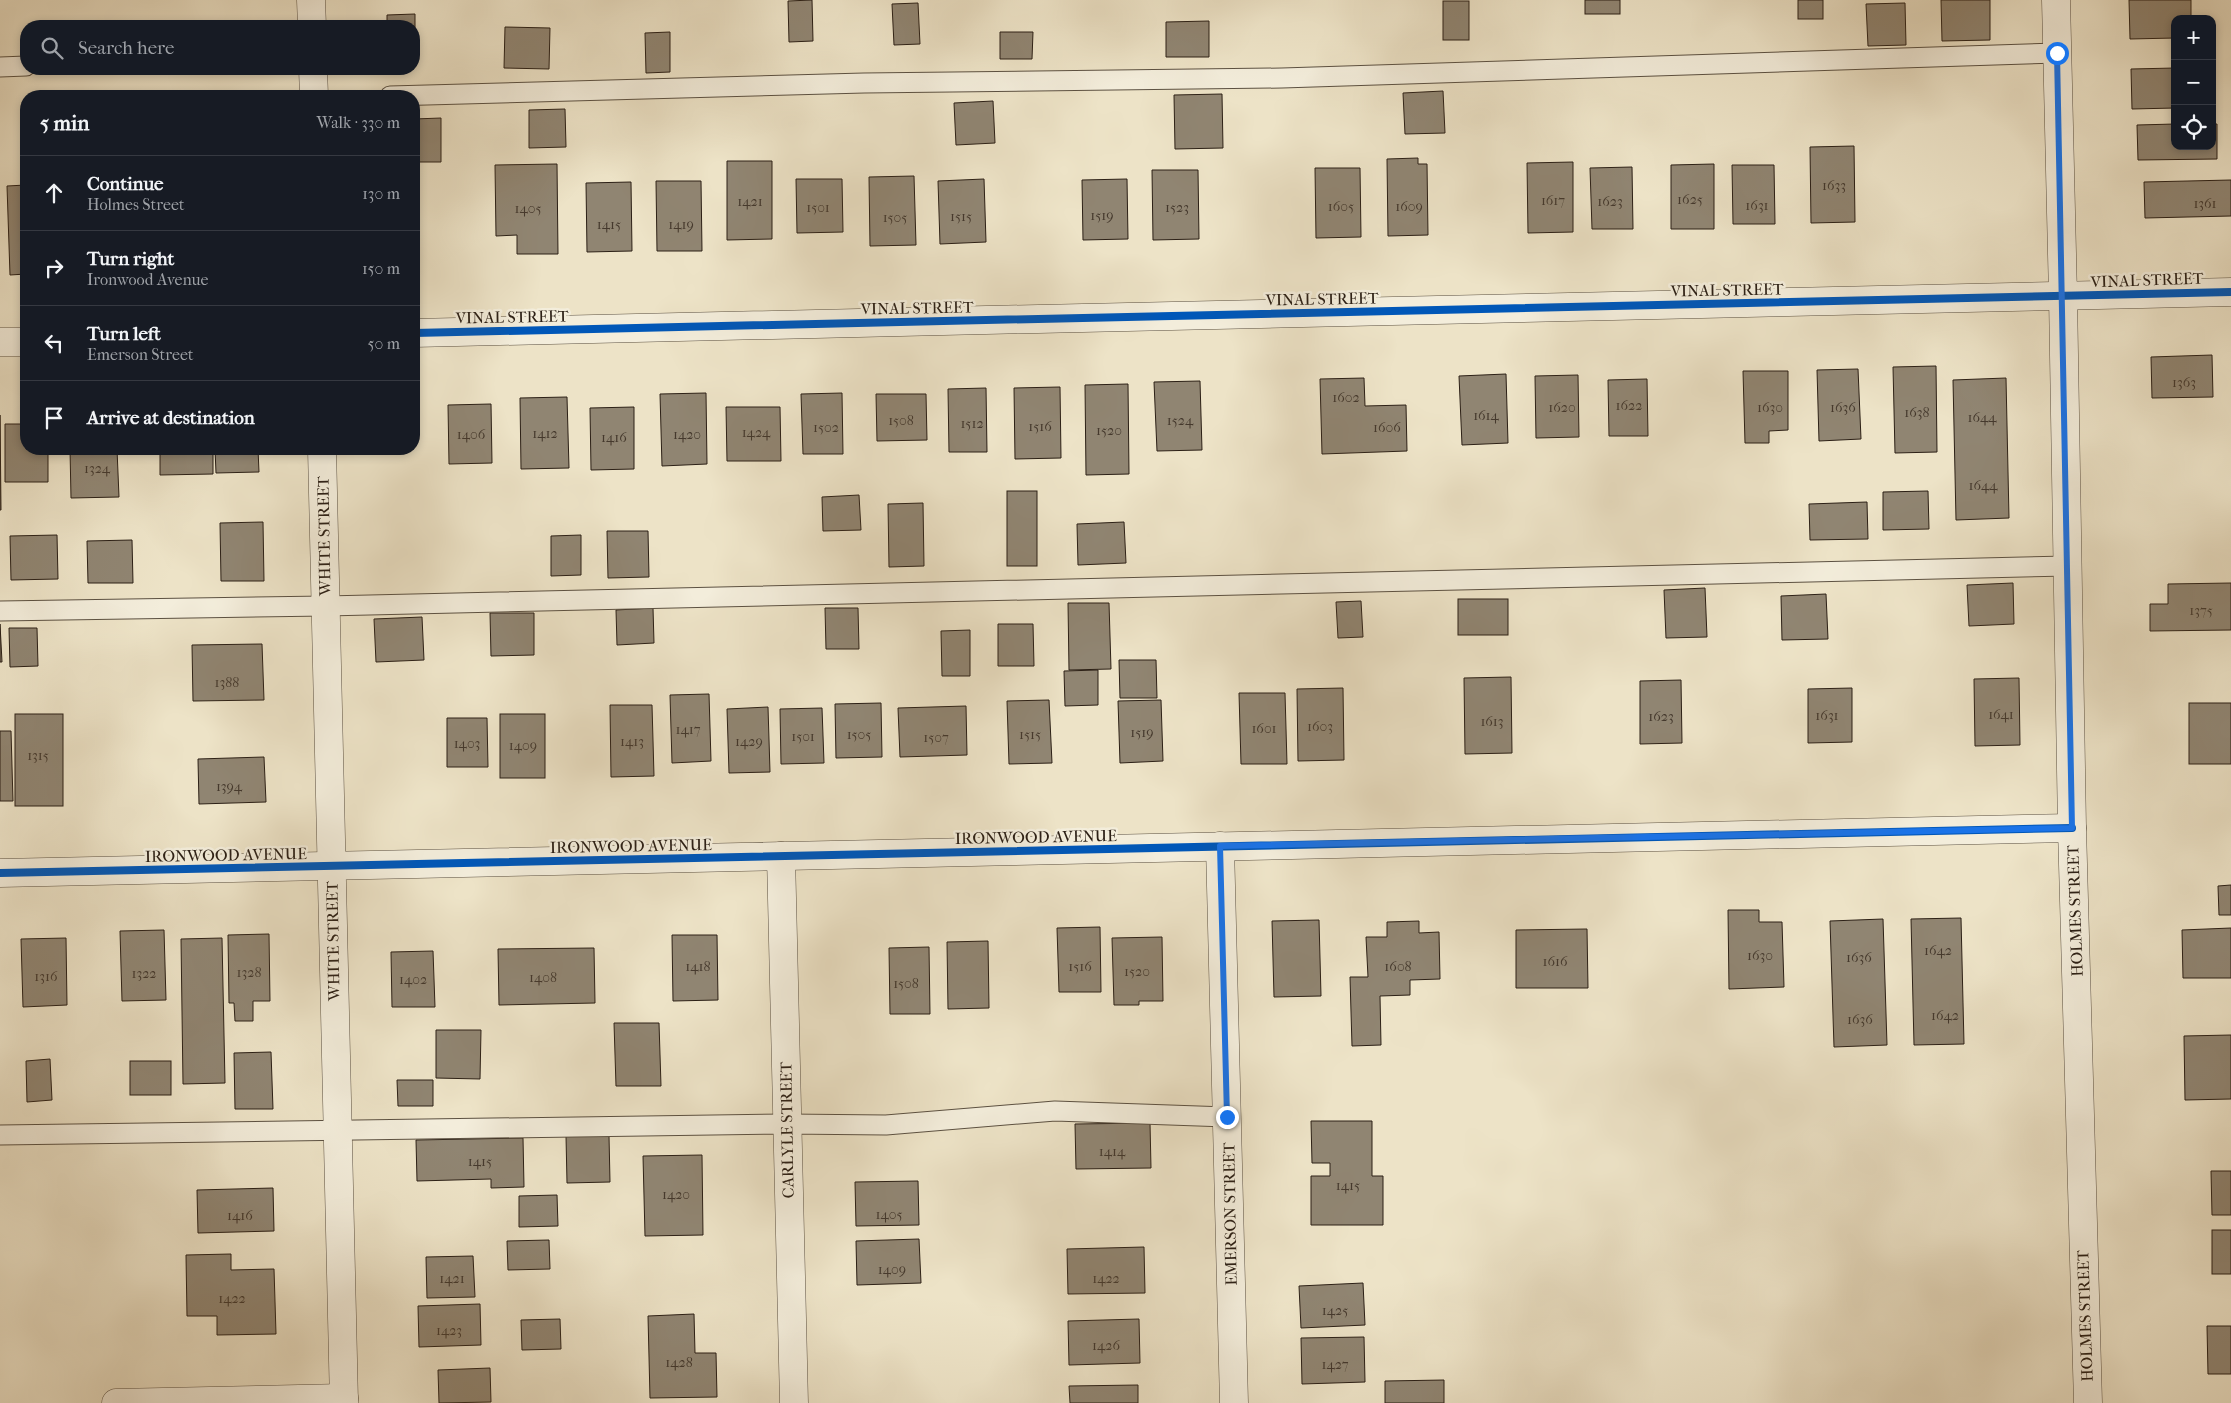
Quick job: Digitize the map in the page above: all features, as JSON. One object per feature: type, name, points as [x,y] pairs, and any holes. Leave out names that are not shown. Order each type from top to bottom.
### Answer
[{"type":"street","points":[[311,0],[312,20]]},
{"type":"street","name":"HOLMES STREET","points":[[2056,0],[2072,828],[2088,1403]]},
{"type":"street","points":[[313,75],[314,90]]},
{"type":"street","name":"VINAL STREET","points":[[420,333],[2231,292]]},
{"type":"street","points":[[0,342],[20,342]]},
{"type":"street","name":"WHITE STREET","points":[[322,455],[344,1400]]},
{"type":"street","name":"IRONWOOD AVENUE","points":[[0,873],[2072,828]]},
{"type":"street","name":"EMERSON STREET","points":[[1220,846],[1234,1403]]},
{"type":"street","name":"CARLYLE STREET","points":[[781,856],[794,1403]]},
{"type":"street","points":[[116,1403],[344,1400]]},
{"type":"lane","points":[[420,95],[864,83],[1292,78],[2057,53]]},
{"type":"lane","points":[[0,67],[20,66]]},
{"type":"lane","points":[[0,611],[326,606],[2068,566]]},
{"type":"lane","points":[[0,1136],[787,1124],[886,1125],[1056,1111],[1227,1117]]},
{"type":"building","points":[[812,0],[813,41],[789,42],[788,1]]},
{"type":"building","points":[[1585,0],[1620,0],[1620,14],[1585,14]]},
{"type":"building","points":[[1798,0],[1823,0],[1823,19],[1798,19]]},
{"type":"building","points":[[1941,0],[1990,0],[1990,40],[1942,41]]},
{"type":"building","points":[[2129,0],[2191,0],[2191,15],[2171,15],[2171,38],[2130,39]]},
{"type":"building","points":[[1443,1],[1469,1],[1469,40],[1443,40]]},
{"type":"building","points":[[918,3],[920,44],[894,45],[892,4]]},
{"type":"building","points":[[1905,3],[1906,45],[1868,46],[1866,4]]},
{"type":"building","points":[[415,14],[415,20],[387,20],[387,15]]},
{"type":"building","points":[[1209,21],[1209,57],[1166,57],[1166,22]]},
{"type":"building","points":[[505,27],[550,28],[549,69],[504,68]]},
{"type":"building","points":[[670,32],[670,72],[646,73],[645,33]]},
{"type":"building","points":[[1000,32],[1033,32],[1032,59],[1000,59]]},
{"type":"building","points":[[2171,68],[2171,108],[2132,109],[2131,69]]},
{"type":"building","points":[[1443,91],[1445,133],[1405,134],[1403,93]]},
{"type":"building","points":[[1222,94],[1223,148],[1175,149],[1174,95]]},
{"type":"building","points":[[993,101],[995,143],[956,145],[954,103]]},
{"type":"building","points":[[565,109],[566,147],[529,148],[529,110]]},
{"type":"building","points":[[441,118],[441,162],[420,162],[420,119]]},
{"type":"building","points":[[2171,124],[2171,150],[2216,150],[2217,124],[2217,159],[2138,160],[2137,125]]},
{"type":"building","points":[[1854,146],[1855,222],[1811,223],[1810,147]]},
{"type":"building","points":[[1418,158],[1418,164],[1427,164],[1428,235],[1388,236],[1387,159]]},
{"type":"building","points":[[727,161],[772,161],[772,239],[727,240]]},
{"type":"building","points":[[1573,162],[1573,232],[1528,233],[1527,163]]},
{"type":"building","points":[[557,164],[558,254],[517,254],[517,235],[496,236],[495,165]]},
{"type":"building","points":[[1714,164],[1714,229],[1671,229],[1671,165]]},
{"type":"building","points":[[1732,165],[1774,165],[1775,224],[1733,224]]},
{"type":"building","points":[[1632,167],[1633,229],[1592,229],[1590,168]]},
{"type":"building","points":[[1315,168],[1360,168],[1361,237],[1316,238]]},
{"type":"building","points":[[1152,170],[1198,170],[1199,239],[1153,240]]},
{"type":"building","points":[[914,176],[916,245],[870,246],[869,177]]},
{"type":"building","points":[[796,179],[842,179],[843,232],[797,233]]},
{"type":"building","points":[[984,179],[986,242],[940,244],[938,181]]},
{"type":"building","points":[[1127,179],[1128,239],[1083,240],[1082,180]]},
{"type":"building","points":[[2231,180],[2231,216],[2145,218],[2144,182]]},
{"type":"building","points":[[656,181],[701,181],[702,251],[657,251]]},
{"type":"building","points":[[631,182],[632,251],[587,252],[586,183]]},
{"type":"building","points":[[20,185],[20,274],[10,275],[7,186]]},
{"type":"building","points":[[2212,355],[2213,397],[2152,398],[2151,357]]},
{"type":"building","points":[[1936,366],[1937,452],[1895,453],[1893,367]]},
{"type":"building","points":[[1858,369],[1861,439],[1819,441],[1817,370]]},
{"type":"building","points":[[1743,371],[1788,371],[1788,430],[1769,431],[1769,443],[1745,443]]},
{"type":"building","points":[[1506,374],[1508,443],[1462,445],[1459,376]]},
{"type":"building","points":[[1578,375],[1579,437],[1536,438],[1535,376]]},
{"type":"building","points":[[1364,378],[1365,406],[1406,405],[1407,451],[1322,454],[1320,379]]},
{"type":"building","points":[[2006,378],[2009,518],[1956,520],[1953,380]]},
{"type":"building","points":[[1647,379],[1648,436],[1609,436],[1608,380]]},
{"type":"building","points":[[1200,381],[1202,450],[1157,451],[1154,382]]},
{"type":"building","points":[[1128,384],[1129,474],[1086,475],[1085,385]]},
{"type":"building","points":[[1060,387],[1061,458],[1015,459],[1014,388]]},
{"type":"building","points":[[986,388],[987,452],[949,452],[948,389]]},
{"type":"building","points":[[706,393],[707,464],[662,466],[660,394]]},
{"type":"building","points":[[842,393],[843,454],[803,454],[801,394]]},
{"type":"building","points":[[876,394],[926,394],[927,440],[877,441]]},
{"type":"building","points":[[567,397],[569,468],[521,469],[520,398]]},
{"type":"building","points":[[491,404],[492,463],[449,464],[448,405]]},
{"type":"building","points":[[634,407],[634,469],[591,470],[590,408]]},
{"type":"building","points":[[726,407],[780,407],[781,461],[727,461]]},
{"type":"building","points":[[0,415],[1,510],[0,510]]},
{"type":"building","points":[[5,424],[20,424],[20,455],[48,455],[48,482],[5,482]]},
{"type":"building","points":[[70,455],[117,455],[119,497],[71,498]]},
{"type":"building","points":[[160,455],[213,455],[213,474],[160,475]]},
{"type":"building","points":[[215,455],[258,455],[259,472],[216,473]]},
{"type":"building","points":[[1007,491],[1037,491],[1037,566],[1007,566]]},
{"type":"building","points":[[1928,491],[1929,529],[1883,530],[1883,492]]},
{"type":"building","points":[[859,495],[861,530],[823,531],[822,497]]},
{"type":"building","points":[[1867,502],[1868,539],[1810,540],[1809,504]]},
{"type":"building","points":[[923,503],[924,566],[889,567],[888,504]]},
{"type":"building","points":[[263,522],[264,581],[221,581],[220,523]]},
{"type":"building","points":[[1124,522],[1126,563],[1078,565],[1077,524]]},
{"type":"building","points":[[607,531],[648,531],[649,577],[608,578]]},
{"type":"building","points":[[57,535],[58,579],[11,580],[10,536]]},
{"type":"building","points":[[581,535],[581,575],[551,576],[551,536]]},
{"type":"building","points":[[132,540],[133,583],[88,583],[87,541]]},
{"type":"building","points":[[2013,583],[2014,624],[1969,626],[1967,585]]},
{"type":"building","points":[[2231,583],[2231,630],[2150,631],[2150,604],[2168,604],[2168,584]]},
{"type":"building","points":[[1705,588],[1707,637],[1666,638],[1664,590]]},
{"type":"building","points":[[1826,594],[1828,639],[1782,640],[1781,596]]},
{"type":"building","points":[[1458,599],[1508,599],[1508,635],[1458,635]]},
{"type":"building","points":[[1361,601],[1363,637],[1338,638],[1336,602]]},
{"type":"building","points":[[1068,603],[1109,603],[1111,669],[1069,670]]},
{"type":"building","points":[[653,608],[654,643],[617,645],[616,610]]},
{"type":"building","points":[[825,608],[858,608],[859,649],[826,649]]},
{"type":"building","points":[[490,613],[534,613],[534,655],[491,656]]},
{"type":"building","points":[[422,617],[424,660],[376,662],[374,619]]},
{"type":"building","points":[[0,624],[2,662],[0,662]]},
{"type":"building","points":[[998,624],[1033,624],[1034,666],[998,666]]},
{"type":"building","points":[[9,628],[37,628],[38,666],[10,667]]},
{"type":"building","points":[[970,630],[970,676],[942,676],[941,631]]},
{"type":"building","points":[[262,644],[264,700],[193,701],[192,645]]},
{"type":"building","points":[[1119,660],[1156,660],[1157,698],[1120,698]]},
{"type":"building","points":[[1098,670],[1098,705],[1065,706],[1064,671]]},
{"type":"building","points":[[1511,677],[1512,753],[1465,754],[1464,678]]},
{"type":"building","points":[[2019,678],[2020,745],[1975,746],[1974,679]]},
{"type":"building","points":[[1681,680],[1682,743],[1640,744],[1640,681]]},
{"type":"building","points":[[1343,688],[1344,760],[1298,761],[1297,689]]},
{"type":"building","points":[[1852,688],[1852,742],[1808,743],[1808,689]]},
{"type":"building","points":[[1239,693],[1285,693],[1287,764],[1241,764]]},
{"type":"building","points":[[709,694],[711,761],[672,763],[670,695]]},
{"type":"building","points":[[1049,700],[1052,763],[1009,764],[1007,701]]},
{"type":"building","points":[[1161,700],[1163,761],[1120,763],[1118,701]]},
{"type":"building","points":[[881,703],[882,757],[836,758],[835,704]]},
{"type":"building","points":[[2189,703],[2231,703],[2231,764],[2189,764]]},
{"type":"building","points":[[610,705],[652,705],[654,776],[611,777]]},
{"type":"building","points":[[966,706],[967,755],[900,757],[898,708]]},
{"type":"building","points":[[768,707],[770,772],[729,773],[727,709]]},
{"type":"building","points":[[822,708],[824,763],[781,764],[780,709]]},
{"type":"building","points":[[15,714],[63,714],[63,806],[15,806]]},
{"type":"building","points":[[500,714],[545,714],[545,778],[500,778]]},
{"type":"building","points":[[447,718],[487,718],[488,767],[447,767]]},
{"type":"building","points":[[0,731],[11,731],[13,801],[0,801]]},
{"type":"building","points":[[264,757],[266,802],[199,804],[198,759]]},
{"type":"building","points":[[2231,885],[2231,915],[2219,915],[2218,886]]},
{"type":"building","points":[[1728,910],[1759,910],[1759,922],[1782,922],[1784,987],[1729,989]]},
{"type":"building","points":[[1961,918],[1964,1044],[1914,1045],[1911,919]]},
{"type":"building","points":[[1883,919],[1887,1045],[1834,1047],[1830,921]]},
{"type":"building","points":[[1319,920],[1321,996],[1274,997],[1272,921]]},
{"type":"building","points":[[1419,921],[1419,933],[1439,932],[1440,979],[1410,980],[1410,995],[1380,996],[1381,1045],[1352,1046],[1350,977],[1368,977],[1366,937],[1387,937],[1387,922]]},
{"type":"building","points":[[1100,927],[1101,992],[1059,992],[1057,928]]},
{"type":"building","points":[[2231,928],[2231,978],[2183,978],[2182,930]]},
{"type":"building","points":[[1587,929],[1588,988],[1516,988],[1516,930]]},
{"type":"building","points":[[164,930],[166,1000],[122,1001],[120,931]]},
{"type":"building","points":[[269,934],[270,1001],[253,1001],[253,1021],[235,1021],[234,1003],[229,1003],[228,935]]},
{"type":"building","points":[[672,935],[717,935],[718,1000],[673,1001]]},
{"type":"building","points":[[1162,937],[1163,1001],[1139,1001],[1139,1005],[1114,1005],[1112,938]]},
{"type":"building","points":[[66,938],[67,1005],[23,1007],[21,939]]},
{"type":"building","points":[[222,938],[225,1083],[183,1084],[181,939]]},
{"type":"building","points":[[988,941],[989,1008],[948,1009],[947,942]]},
{"type":"building","points":[[929,947],[930,1014],[890,1014],[889,948]]},
{"type":"building","points":[[594,948],[595,1003],[499,1005],[498,949]]},
{"type":"building","points":[[433,951],[435,1007],[392,1007],[391,952]]},
{"type":"building","points":[[614,1023],[659,1023],[661,1086],[616,1086]]},
{"type":"building","points":[[436,1030],[481,1030],[480,1079],[436,1078]]},
{"type":"building","points":[[2231,1035],[2231,1099],[2185,1100],[2184,1036]]},
{"type":"building","points":[[271,1052],[273,1109],[235,1109],[234,1053]]},
{"type":"building","points":[[50,1059],[52,1100],[27,1102],[26,1061]]},
{"type":"building","points":[[130,1061],[171,1061],[171,1095],[130,1095]]},
{"type":"building","points":[[397,1080],[433,1080],[433,1106],[398,1106]]},
{"type":"building","points":[[1311,1121],[1372,1121],[1372,1176],[1383,1176],[1383,1225],[1311,1225],[1311,1176],[1330,1176],[1330,1163],[1312,1163]]},
{"type":"building","points":[[1150,1123],[1151,1168],[1076,1169],[1075,1124]]},
{"type":"building","points":[[566,1136],[609,1136],[610,1182],[567,1183]]},
{"type":"building","points":[[523,1138],[524,1187],[491,1188],[491,1179],[417,1181],[416,1140]]},
{"type":"building","points":[[702,1155],[703,1235],[645,1236],[643,1156]]},
{"type":"building","points":[[2211,1171],[2231,1171],[2231,1215],[2212,1215]]},
{"type":"building","points":[[918,1181],[919,1225],[856,1226],[855,1182]]},
{"type":"building","points":[[273,1188],[274,1231],[198,1233],[197,1190]]},
{"type":"building","points":[[557,1195],[558,1226],[519,1227],[519,1196]]},
{"type":"building","points":[[2212,1230],[2231,1230],[2231,1274],[2212,1274]]},
{"type":"building","points":[[919,1239],[921,1283],[857,1285],[856,1241]]},
{"type":"building","points":[[549,1240],[550,1269],[508,1270],[507,1241]]},
{"type":"building","points":[[1144,1247],[1145,1293],[1068,1294],[1067,1249]]},
{"type":"building","points":[[231,1254],[231,1270],[274,1269],[276,1334],[217,1335],[217,1316],[187,1316],[186,1255]]},
{"type":"building","points":[[473,1256],[475,1297],[427,1298],[426,1257]]},
{"type":"building","points":[[1363,1283],[1365,1325],[1301,1328],[1299,1286]]},
{"type":"building","points":[[480,1304],[481,1345],[419,1347],[418,1306]]},
{"type":"building","points":[[694,1314],[695,1353],[716,1353],[717,1397],[650,1398],[648,1316]]},
{"type":"building","points":[[560,1319],[561,1349],[522,1350],[521,1320]]},
{"type":"building","points":[[1139,1319],[1140,1363],[1069,1365],[1068,1321]]},
{"type":"building","points":[[2207,1326],[2231,1326],[2231,1374],[2208,1374]]},
{"type":"building","points":[[1364,1337],[1365,1382],[1302,1384],[1301,1338]]},
{"type":"building","points":[[490,1368],[491,1402],[439,1403],[438,1370]]},
{"type":"building","points":[[1444,1380],[1444,1403],[1385,1403],[1385,1381]]},
{"type":"building","points":[[1138,1385],[1138,1403],[1070,1403],[1069,1386]]},
{"type":"cycle path","points":[[420,333],[2231,292]]},
{"type":"cycle path","points":[[0,873],[2072,828]]},
{"type":"route","points":[[1227,1117],[1220,846],[2072,828],[2057,53]]}]
